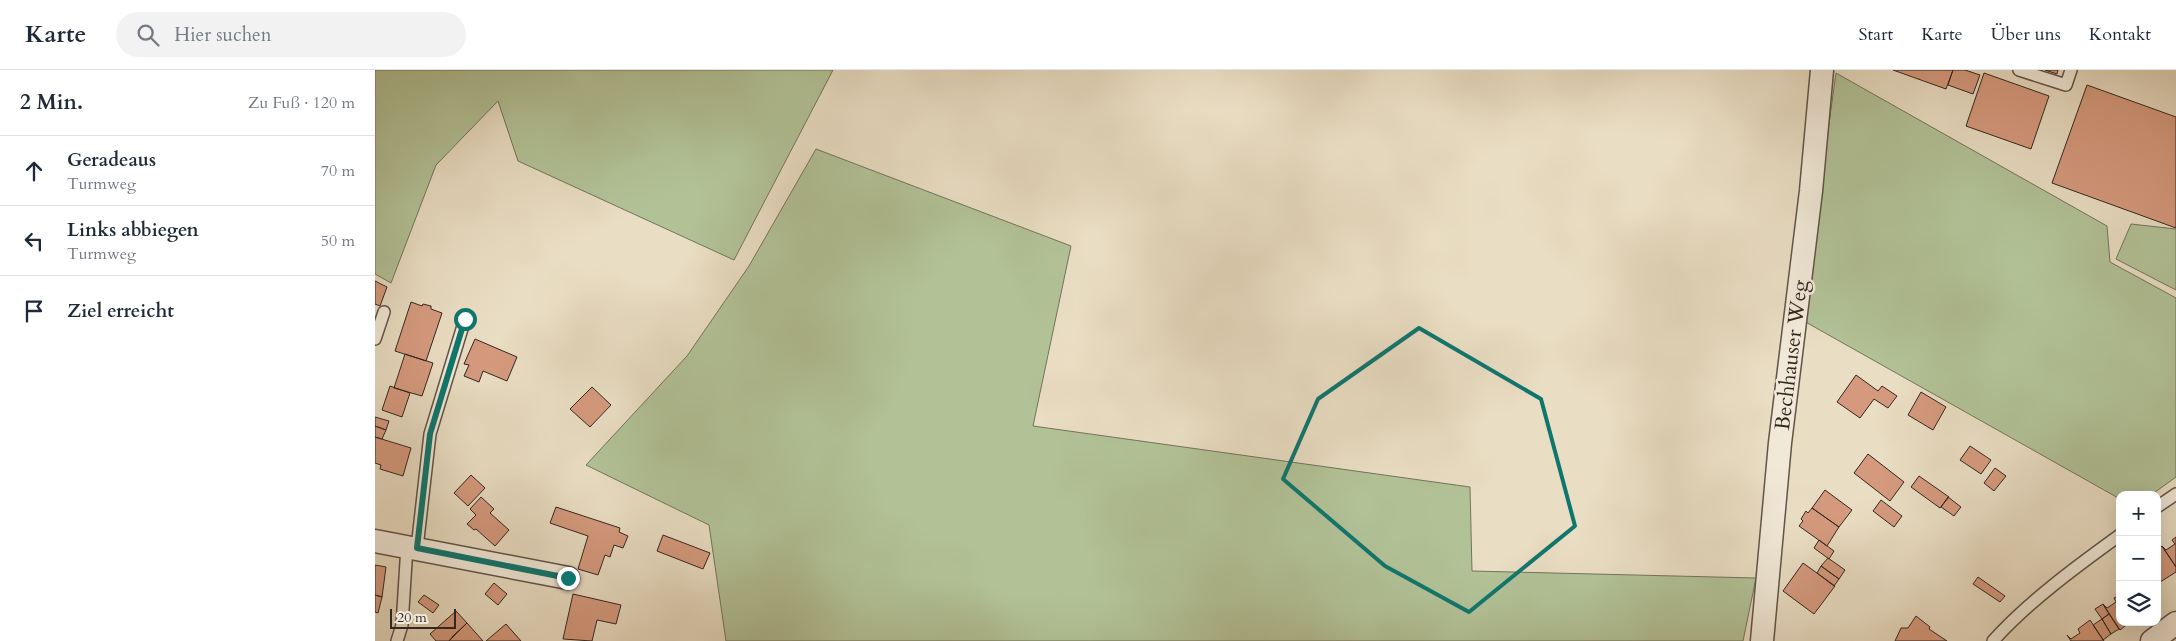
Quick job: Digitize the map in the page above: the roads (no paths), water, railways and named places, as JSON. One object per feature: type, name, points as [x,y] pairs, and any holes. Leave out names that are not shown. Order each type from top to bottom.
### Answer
[{"type":"street","name":"Bechhauser Weg","points":[[1762,641],[1781,443],[1811,192],[1822,70]]},
{"type":"street","points":[[375,541],[568,578]]},
{"type":"street","points":[[2151,641],[2176,623]]},
{"type":"lane","points":[[2019,70],[2066,85],[2071,70]]},
{"type":"lane","points":[[375,339],[384,312]]},
{"type":"lane","points":[[397,641],[402,625],[430,434],[465,319]]},
{"type":"lane","points":[[2161,504],[2176,494]]},
{"type":"lane","points":[[1993,641],[2006,626],[2091,556],[2119,536]]}]
